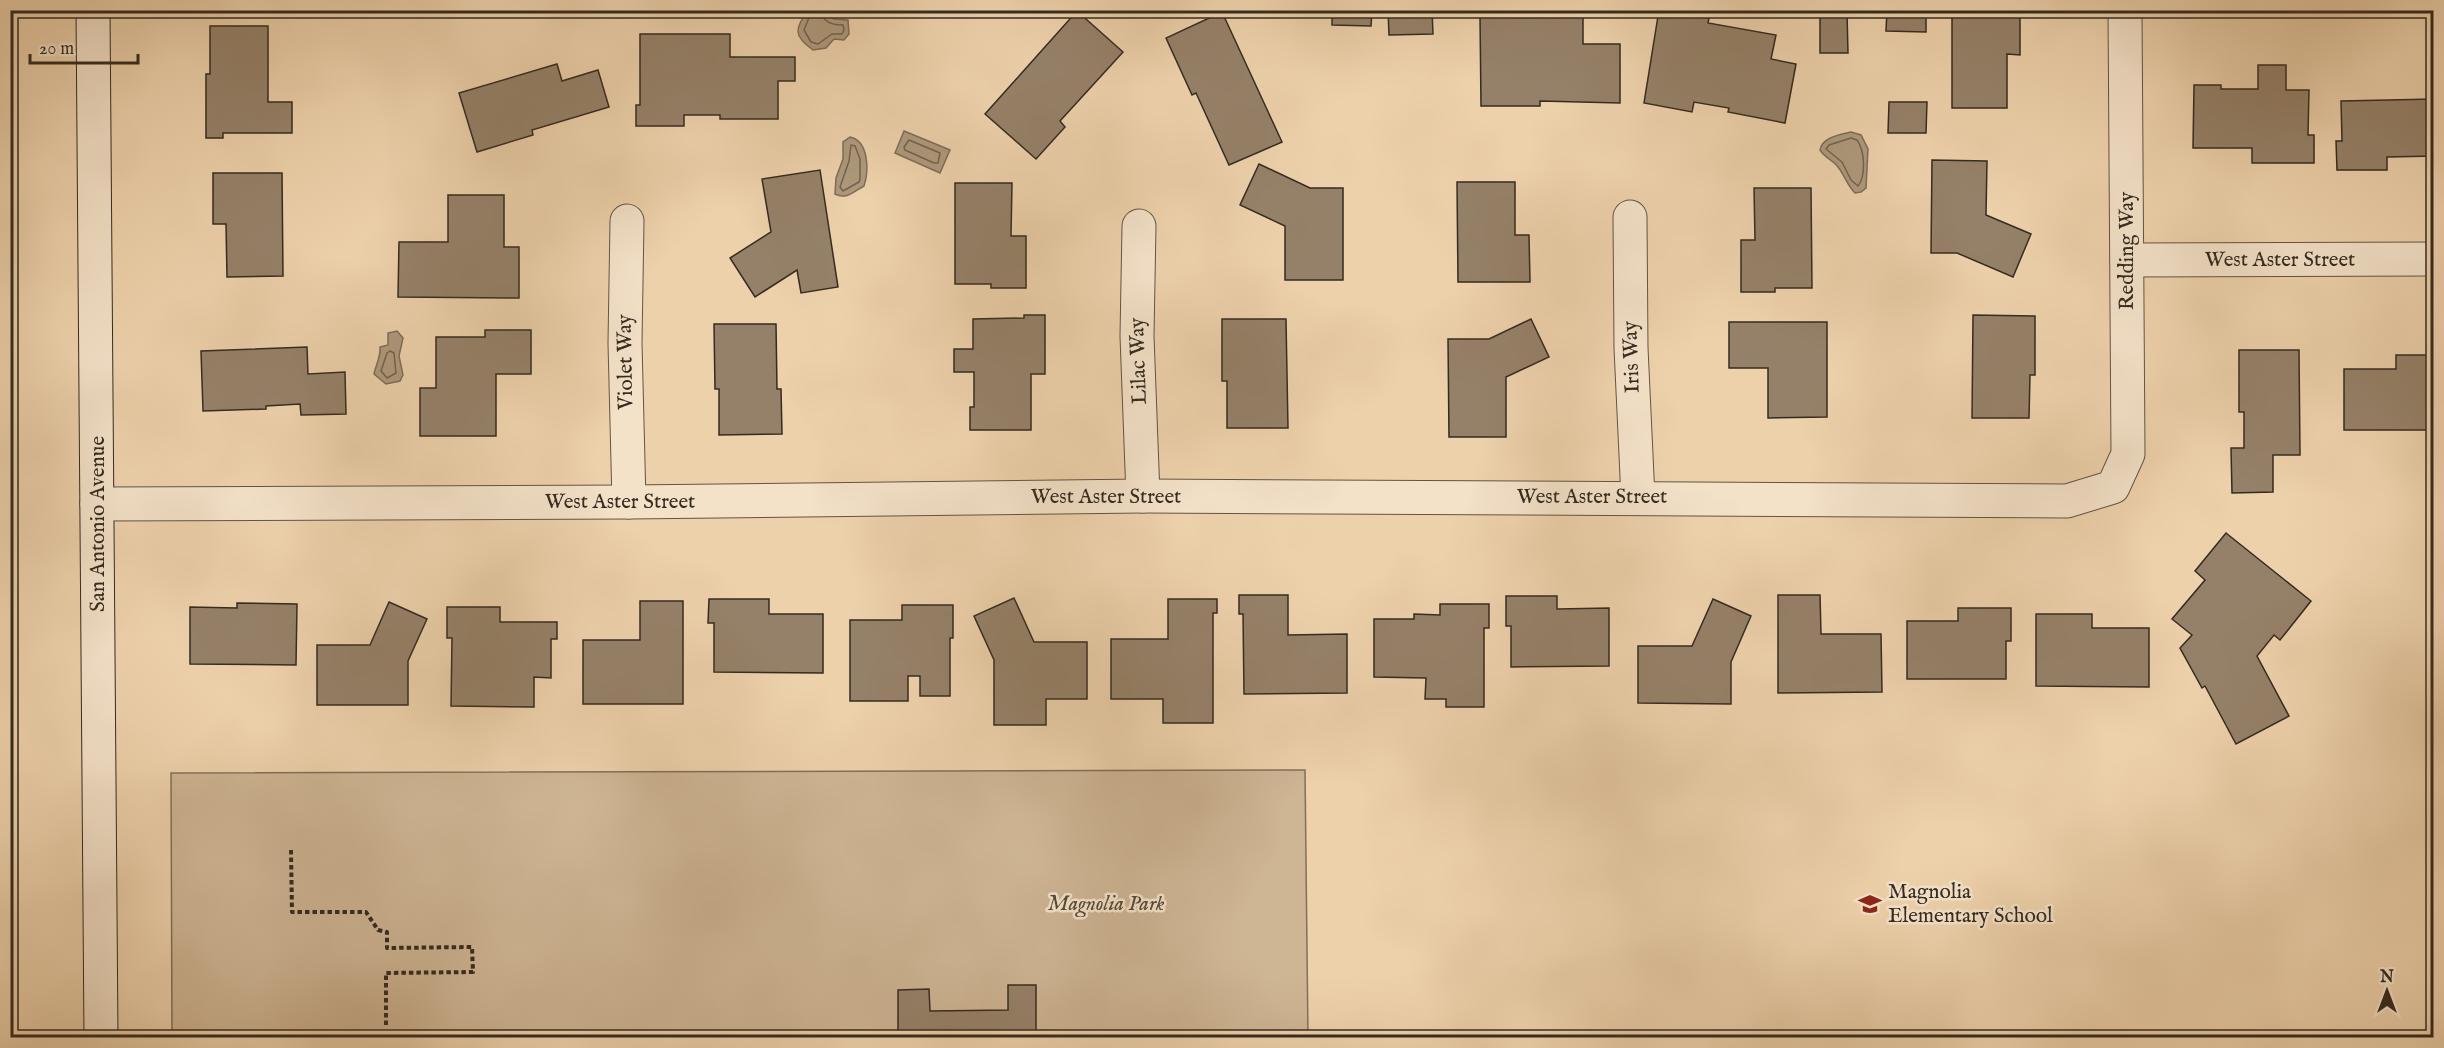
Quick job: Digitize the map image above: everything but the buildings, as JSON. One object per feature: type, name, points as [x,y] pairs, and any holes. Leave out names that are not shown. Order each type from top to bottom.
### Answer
[{"type":"street","name":"San Antonio Avenue","points":[[93,10],[101,1038]]},
{"type":"street","name":"Redding Way","points":[[2113,487],[2128,454],[2125,10]]},
{"type":"street","name":"Iris Way","points":[[1630,216],[1631,348],[1638,498]]},
{"type":"street","name":"Violet Way","points":[[627,221],[625,343],[629,502]]},
{"type":"street","name":"Lilac Way","points":[[1139,226],[1137,336],[1143,496]]},
{"type":"street","name":"West Aster Street","points":[[2127,260],[2433,259]]},
{"type":"street","name":"West Aster Street","points":[[98,504],[629,502],[1143,496],[2067,501],[2113,487]]},
{"type":"path","points":[[291,850],[292,912],[366,912],[378,930],[387,932],[387,948],[472,947],[473,972],[386,973],[386,1025]]},
{"type":"green space","name":"Magnolia Park","points":[[1305,770],[1308,1037],[172,1037],[171,773]]},
{"type":"water","points":[[807,11],[826,11],[834,19],[848,20],[849,34],[844,40],[834,39],[826,48],[813,50],[806,45],[798,32]]},
{"type":"water","points":[[904,131],[950,150],[940,173],[895,153]]},
{"type":"water","points":[[1851,132],[1861,135],[1868,149],[1866,188],[1855,193],[1838,167],[1820,150],[1828,139]]},
{"type":"water","points":[[850,137],[861,144],[864,150],[867,165],[866,180],[864,186],[854,192],[839,196],[835,194],[836,178],[843,159],[843,142]]},
{"type":"water","points":[[397,331],[403,338],[399,356],[403,375],[400,381],[386,384],[374,374],[380,347],[388,345],[388,333]]},
{"type":"place","name":"Magnolia Elementary School","points":[[1870,904]]}]
